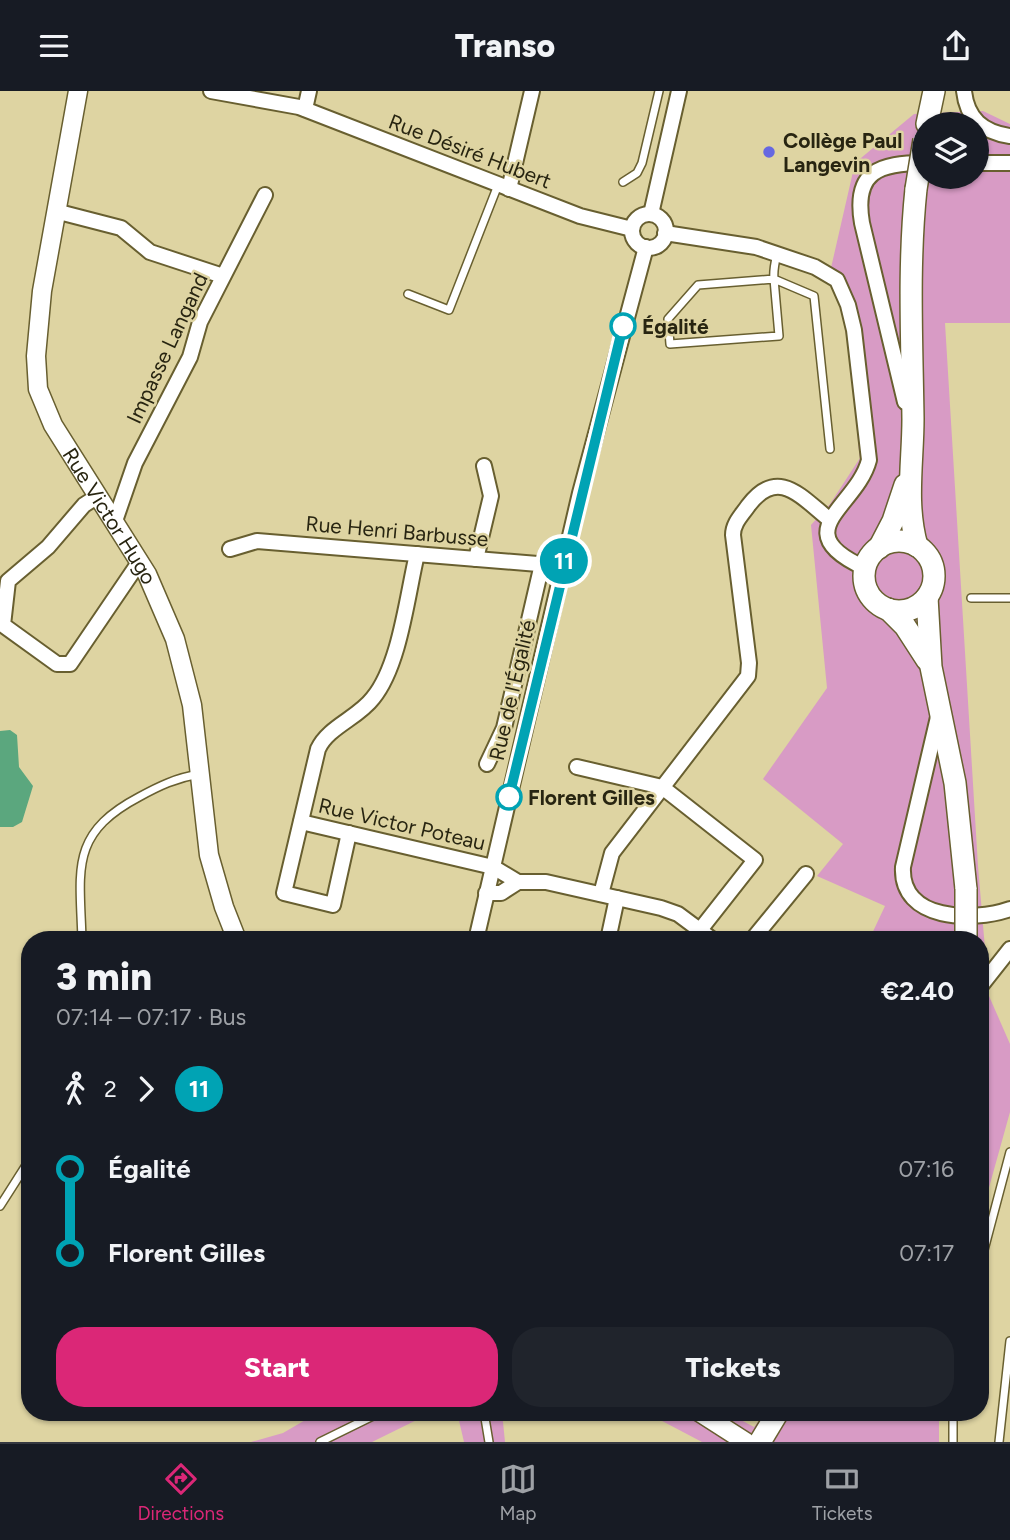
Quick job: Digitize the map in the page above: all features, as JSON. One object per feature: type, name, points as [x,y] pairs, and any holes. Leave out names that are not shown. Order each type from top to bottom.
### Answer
[{"type":"main road","points":[[930,112],[934,91]]},
{"type":"main road","points":[[916,189],[909,299],[912,439],[909,473],[917,546]]},
{"type":"main road","points":[[909,473],[893,521],[865,568],[869,593],[905,626],[931,667]]},
{"type":"main road","points":[[879,548],[898,541],[917,546],[928,556],[933,570],[933,584],[927,597],[931,667],[958,801],[966,889],[966,931]]},
{"type":"main road","points":[[888,609],[907,610],[927,597]]},
{"type":"main road","points":[[760,1442],[773,1421]]},
{"type":"main road","points":[[774,1442],[787,1421]]},
{"type":"street","name":"Rue Victor Hugo","points":[[79,91],[43,291],[37,382],[39,396],[53,425],[140,561],[163,608],[184,666],[192,705],[212,867],[234,931]]},
{"type":"street","name":"Rue Désiré Hubert","points":[[211,91],[305,109],[580,216],[632,229]]},
{"type":"street","points":[[305,109],[309,91]]},
{"type":"street","points":[[504,187],[532,91]]},
{"type":"street","points":[[651,214],[679,91]]},
{"type":"street","points":[[964,91],[967,108],[979,125],[1010,136]]},
{"type":"street","points":[[989,163],[1010,163]]},
{"type":"street","points":[[912,164],[881,166],[867,179],[860,201],[862,223],[901,382],[912,439]]},
{"type":"street","name":"Impasse Langand","points":[[115,521],[135,463],[192,353],[200,322],[265,195]]},
{"type":"street","points":[[59,212],[121,228],[150,252],[223,276]]},
{"type":"street","points":[[651,214],[661,219],[665,233],[658,245],[646,247],[635,241],[632,229],[637,218],[651,214]]},
{"type":"street","points":[[665,233],[733,242],[777,254],[815,267],[837,280],[848,305],[854,330],[869,460],[861,477],[830,520],[827,537],[833,548],[865,568]]},
{"type":"street","name":"Rue de l'Égalité","points":[[478,931],[562,566],[646,247]]},
{"type":"street","points":[[476,559],[491,496],[484,465]]},
{"type":"street","points":[[601,894],[612,853],[749,672],[733,535],[735,523],[759,492],[776,486],[792,490],[830,520]]},
{"type":"street","points":[[98,496],[84,505],[48,547],[4,583],[3,625],[57,664],[65,666],[73,661],[140,561]]},
{"type":"street","name":"Rue Henri Barbusse","points":[[230,549],[257,541],[562,566]]},
{"type":"street","points":[[349,833],[333,905],[284,893],[321,742],[369,703],[385,678],[417,554]]},
{"type":"street","points":[[487,764],[504,728],[542,564]]},
{"type":"street","points":[[940,706],[904,860],[905,885],[920,905],[939,913],[978,916],[1010,909]]},
{"type":"street","points":[[486,894],[501,894],[518,882],[546,882],[670,911],[700,930],[755,860],[662,787],[577,767]]},
{"type":"street","name":"Rue Victor Poteau","points":[[301,822],[493,867],[518,882]]},
{"type":"street","points":[[759,931],[806,874]]},
{"type":"street","points":[[610,931],[617,898]]},
{"type":"street","points":[[989,976],[1010,949]]},
{"type":"street","points":[[713,1421],[746,1442]]},
{"type":"lane","points":[[623,182],[636,173],[642,163],[659,91]]},
{"type":"lane","points":[[408,293],[449,310],[504,187]]},
{"type":"lane","points":[[777,254],[774,279],[779,336],[670,344],[668,320],[698,285],[774,279],[814,296],[830,449]]},
{"type":"lane","points":[[971,598],[1010,598]]},
{"type":"lane","points":[[82,931],[82,864],[86,847],[96,828],[117,809],[171,780],[200,774]]},
{"type":"lane","points":[[989,1231],[1010,1152]]},
{"type":"lane","points":[[0,1206],[21,1173]]},
{"type":"lane","points":[[999,1442],[1010,1341]]},
{"type":"lane","points":[[320,1442],[363,1421]]},
{"type":"lane","points":[[486,1421],[489,1442]]},
{"type":"lane","points":[[953,1421],[953,1442]]},
{"type":"shaded area","points":[[989,114],[1010,124],[1010,323],[945,323],[984,931],[873,931],[885,906],[817,876],[843,844],[763,779],[827,688],[811,525],[830,504],[860,458],[847,339],[836,295],[828,281],[855,163],[912,116],[912,189],[989,189]]},
{"type":"shaded area","points":[[10,730],[17,735],[19,767],[33,786],[22,822],[13,827],[0,827],[0,731]]},
{"type":"shaded area","points":[[989,996],[1010,1044],[1010,1112],[989,1188]]},
{"type":"shaded area","points":[[304,1421],[415,1421],[372,1442],[251,1442],[283,1433]]},
{"type":"shaded area","points":[[459,1421],[503,1421],[505,1442],[464,1442]]},
{"type":"shaded area","points":[[662,1421],[743,1421],[754,1427],[759,1421],[939,1421],[939,1442],[702,1442]]},
{"type":"bus line","name":"11","points":[[509,797],[569,536],[623,326]]},
{"type":"place","name":"Collège Paul Langevin","points":[[769,152]]},
{"type":"place","name":"Égalité","points":[[623,326]]},
{"type":"place","name":"Florent Gilles","points":[[509,797]]}]
